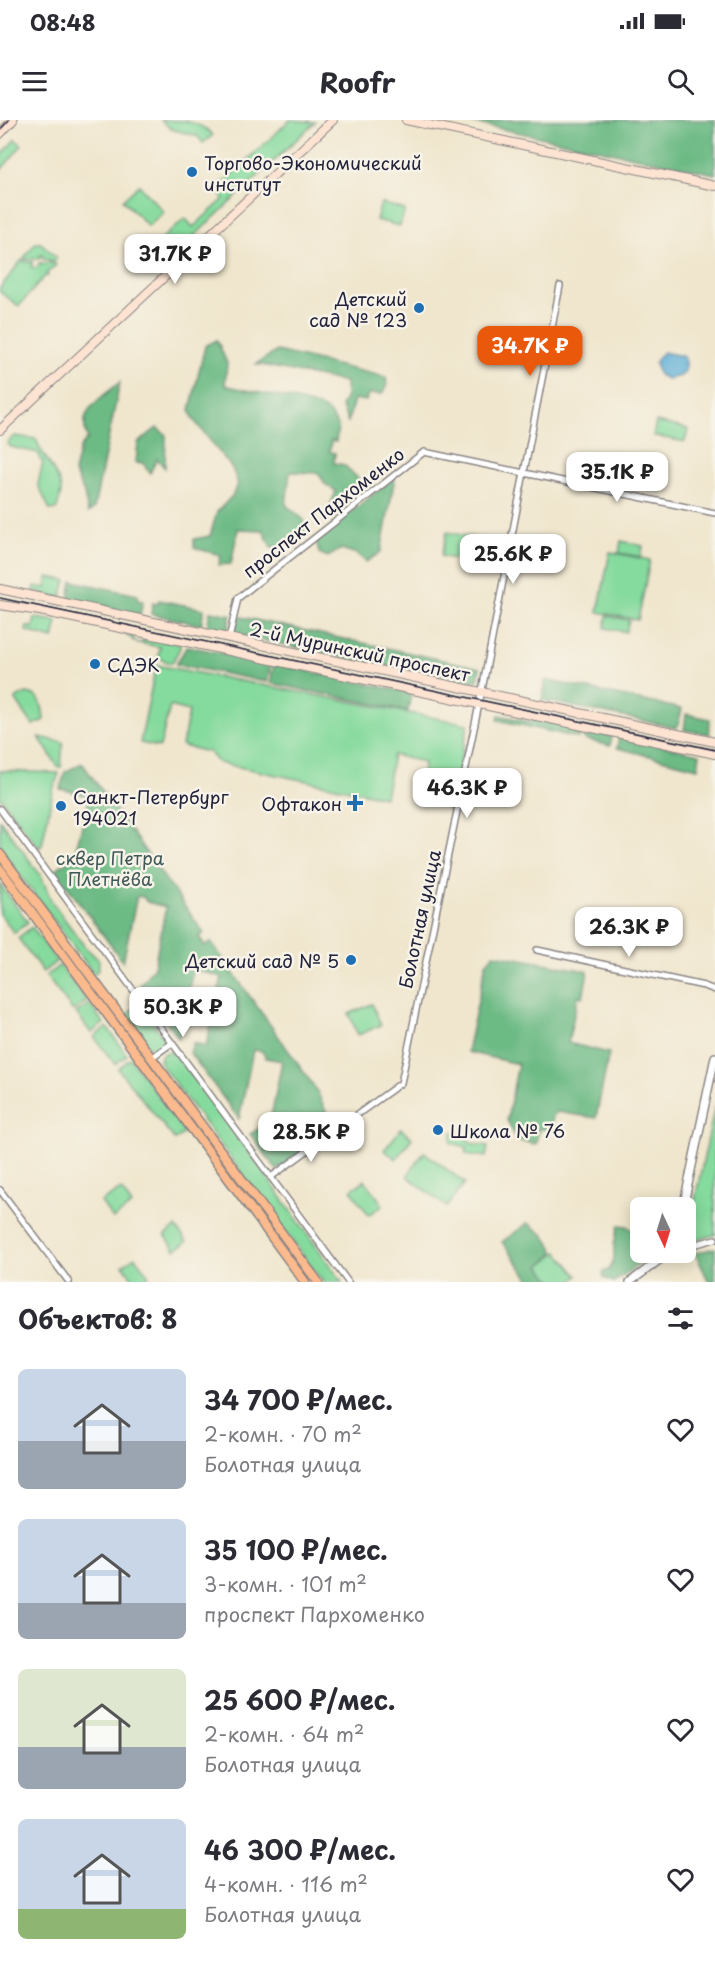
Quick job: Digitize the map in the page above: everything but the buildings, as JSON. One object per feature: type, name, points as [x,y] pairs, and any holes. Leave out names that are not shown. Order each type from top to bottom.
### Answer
[{"type":"main road","points":[[0,134],[13,120]]},
{"type":"main road","points":[[0,430],[333,120]]},
{"type":"main road","points":[[406,120],[715,186]]},
{"type":"main road","name":"2-й Муринский проспект","points":[[0,589],[715,742]]},
{"type":"main road","name":"2-й Муринский проспект","points":[[0,605],[51,613],[715,754]]},
{"type":"main road","points":[[0,854],[318,1282]]},
{"type":"main road","points":[[0,869],[305,1282]]},
{"type":"street","name":"Болотная улица","points":[[271,1178],[401,1083],[479,704],[560,286]]},
{"type":"street","name":"проспект Пархоменко","points":[[229,639],[238,598],[424,452],[715,513]]},
{"type":"street","points":[[0,809],[348,1282]]},
{"type":"street","points":[[537,950],[715,990]]},
{"type":"street","points":[[151,1058],[172,1043]]},
{"type":"street","points":[[685,1197],[715,1057]]},
{"type":"street","points":[[0,1190],[69,1282]]},
{"type":"street","points":[[696,1244],[715,1239]]},
{"type":"street","points":[[630,1282],[655,1263]]},
{"type":"green space","points":[[161,120],[195,124],[213,135],[203,143],[197,136],[171,129]]},
{"type":"green space","points":[[290,120],[315,122],[151,277],[136,262],[185,218],[193,227],[224,199],[216,189]]},
{"type":"green space","points":[[459,120],[495,122],[497,120],[715,120],[715,174]]},
{"type":"green space","points":[[15,139],[22,145],[0,171],[0,157]]},
{"type":"green space","points":[[139,185],[164,212],[148,226],[123,200]]},
{"type":"green space","points":[[381,203],[405,210],[400,226],[376,220]]},
{"type":"green space","points":[[35,243],[41,243],[57,258],[54,261],[43,259],[42,255],[39,259],[23,259]]},
{"type":"green space","points":[[21,261],[33,262],[31,267],[33,268],[39,266],[39,263],[56,265],[19,306],[0,292],[0,288]]},
{"type":"green space","points":[[217,340],[227,363],[225,385],[294,399],[319,406],[327,411],[338,426],[336,442],[331,441],[330,452],[335,453],[334,463],[344,465],[366,486],[333,513],[327,513],[336,491],[325,484],[319,473],[290,472],[286,505],[304,520],[307,534],[282,554],[281,547],[271,547],[263,530],[238,529],[231,564],[219,565],[221,555],[194,548],[194,539],[210,536],[217,512],[232,496],[238,484],[232,468],[193,419],[190,410],[205,346]]},
{"type":"green space","points":[[277,351],[386,377],[387,386],[382,394],[368,394],[366,401],[354,399],[348,422],[341,406],[346,396],[346,382],[256,364]]},
{"type":"green space","points":[[120,382],[94,508],[88,513],[84,493],[74,472],[80,448],[88,438],[85,420],[92,406]]},
{"type":"green space","points":[[656,422],[688,429],[685,442],[653,436]]},
{"type":"green space","points":[[157,428],[166,435],[165,468],[157,459],[150,473],[143,463],[136,463],[138,443]]},
{"type":"green space","points":[[15,436],[36,439],[60,484],[61,492],[57,509],[50,510],[38,485],[43,461],[40,460],[39,453],[11,447],[7,443]]},
{"type":"green space","points":[[395,477],[381,552],[366,562],[357,554],[341,549],[328,557],[319,553],[316,540]]},
{"type":"green space","points":[[447,532],[486,540],[481,565],[441,556]]},
{"type":"green space","points":[[621,541],[643,546],[641,557],[619,553]]},
{"type":"green space","points":[[610,552],[650,560],[638,620],[598,612]]},
{"type":"green space","points":[[48,577],[66,580],[61,598],[34,591],[35,586],[46,588]]},
{"type":"green space","points":[[72,581],[138,595],[137,600],[143,601],[140,615],[69,600]]},
{"type":"green space","points":[[159,600],[204,609],[201,625],[151,614],[153,603],[158,604]]},
{"type":"green space","points":[[210,611],[231,615],[227,633],[207,629]]},
{"type":"green space","points":[[237,616],[480,668],[478,680],[469,681],[436,674],[435,677],[233,634]]},
{"type":"green space","points":[[607,616],[629,620],[626,632],[605,628]]},
{"type":"green space","points":[[35,618],[57,621],[53,639],[26,631],[27,626],[33,628]]},
{"type":"green space","points":[[125,633],[133,635],[137,642],[135,642]]},
{"type":"green space","points":[[146,638],[180,644],[180,648],[172,663],[158,656],[160,647],[139,643]]},
{"type":"green space","points":[[187,646],[271,663],[267,682],[176,664]]},
{"type":"green space","points":[[274,664],[411,693],[408,711],[270,683]]},
{"type":"green space","points":[[156,665],[468,724],[451,812],[420,786],[424,762],[393,755],[385,797],[219,763],[209,752],[182,746],[189,711],[170,706],[160,747],[140,743]]},
{"type":"green space","points":[[546,680],[682,709],[677,728],[542,700]]},
{"type":"green space","points":[[26,693],[38,698],[43,710],[44,720],[33,725],[15,699]]},
{"type":"green space","points":[[686,714],[710,719],[710,734],[684,730]]},
{"type":"green space","points":[[499,715],[581,729],[579,738],[498,720]]},
{"type":"green space","points":[[586,730],[612,736],[610,746],[584,739]]},
{"type":"green space","points":[[39,737],[63,742],[61,767],[58,767]]},
{"type":"green space","points":[[619,737],[700,754],[698,768],[617,748]]},
{"type":"green space","name":"сквер Петра Плетнёва","points":[[82,763],[204,933],[199,937],[205,946],[211,942],[316,1089],[328,1116],[331,1130],[277,1170],[250,1134],[270,1122],[282,1061],[266,1058],[262,1051],[253,1050],[239,1119],[190,1053],[193,1043],[206,1046],[222,977],[193,969],[179,1039],[140,985],[154,967],[166,907],[147,902],[143,897],[137,896],[123,962],[55,870],[74,856],[90,796],[60,789],[65,772]]},
{"type":"green space","points":[[0,771],[59,773],[53,790],[42,845],[39,848],[0,797]]},
{"type":"green space","points":[[0,820],[41,876],[52,902],[85,947],[99,960],[98,970],[94,974],[0,848]]},
{"type":"green space","points":[[0,884],[28,922],[14,933],[0,914]]},
{"type":"green space","points":[[32,927],[57,961],[43,972],[18,938]]},
{"type":"green space","points":[[494,954],[588,971],[583,997],[578,996],[568,1043],[609,1053],[596,1118],[557,1112],[553,1116],[551,1128],[547,1130],[539,1128],[536,1144],[517,1140],[507,1120],[518,1064],[467,1052],[486,963]]},
{"type":"green space","points":[[60,965],[87,1001],[73,1011],[46,976]]},
{"type":"green space","points":[[89,1004],[104,1023],[91,1033],[76,1013]]},
{"type":"green space","points":[[139,1004],[164,1038],[158,1047],[148,1047],[125,1016]]},
{"type":"green space","points":[[372,1004],[381,1025],[358,1035],[349,1014]]},
{"type":"green space","points":[[107,1027],[127,1055],[115,1064],[94,1037]]},
{"type":"green space","points":[[171,1051],[224,1117],[342,1282],[323,1282],[159,1062],[162,1054]]},
{"type":"green space","points":[[130,1058],[185,1132],[175,1140],[118,1069]]},
{"type":"green space","points":[[715,1106],[715,1235],[696,1240],[695,1197]]},
{"type":"green space","points":[[401,1129],[412,1138],[396,1159],[384,1150]]},
{"type":"green space","points":[[452,1132],[462,1133],[471,1143],[488,1146],[486,1157],[466,1154],[467,1147],[451,1143]]},
{"type":"green space","points":[[424,1152],[465,1183],[447,1207],[407,1176]]},
{"type":"green space","points":[[365,1180],[383,1205],[369,1215],[351,1190]]},
{"type":"green space","points":[[121,1189],[132,1205],[113,1219],[101,1202]]},
{"type":"green space","points":[[528,1223],[544,1235],[555,1252],[540,1266],[552,1282],[532,1282],[502,1242]]},
{"type":"green space","points":[[619,1225],[627,1226],[630,1228],[630,1263],[640,1263],[614,1282],[604,1278],[603,1272],[609,1270],[614,1259],[614,1244]]},
{"type":"green space","points":[[176,1227],[187,1242],[175,1250],[165,1235]]},
{"type":"green space","points":[[715,1248],[715,1282],[709,1282],[696,1253]]},
{"type":"green space","points":[[558,1252],[578,1276],[571,1282],[554,1282],[540,1266]]},
{"type":"green space","points":[[135,1257],[149,1276],[142,1282],[135,1282],[123,1265]]},
{"type":"water","points":[[663,352],[685,358],[685,371],[681,376],[667,379],[659,375],[655,363]]},
{"type":"tram line","points":[[0,130],[9,120]]},
{"type":"tram line","points":[[0,598],[715,750]]},
{"type":"place","name":"Торгово-Экономический институт","points":[[192,172]]},
{"type":"place","name":"Детский сад № 123","points":[[419,308]]},
{"type":"place","name":"СДЭК","points":[[95,664]]},
{"type":"place","name":"Офтакон","points":[[355,803]]},
{"type":"place","name":"Санкт-Петербург 194021","points":[[61,806]]},
{"type":"place","name":"Детский сад № 5","points":[[351,960]]},
{"type":"place","name":"Школа № 76","points":[[438,1130]]}]
